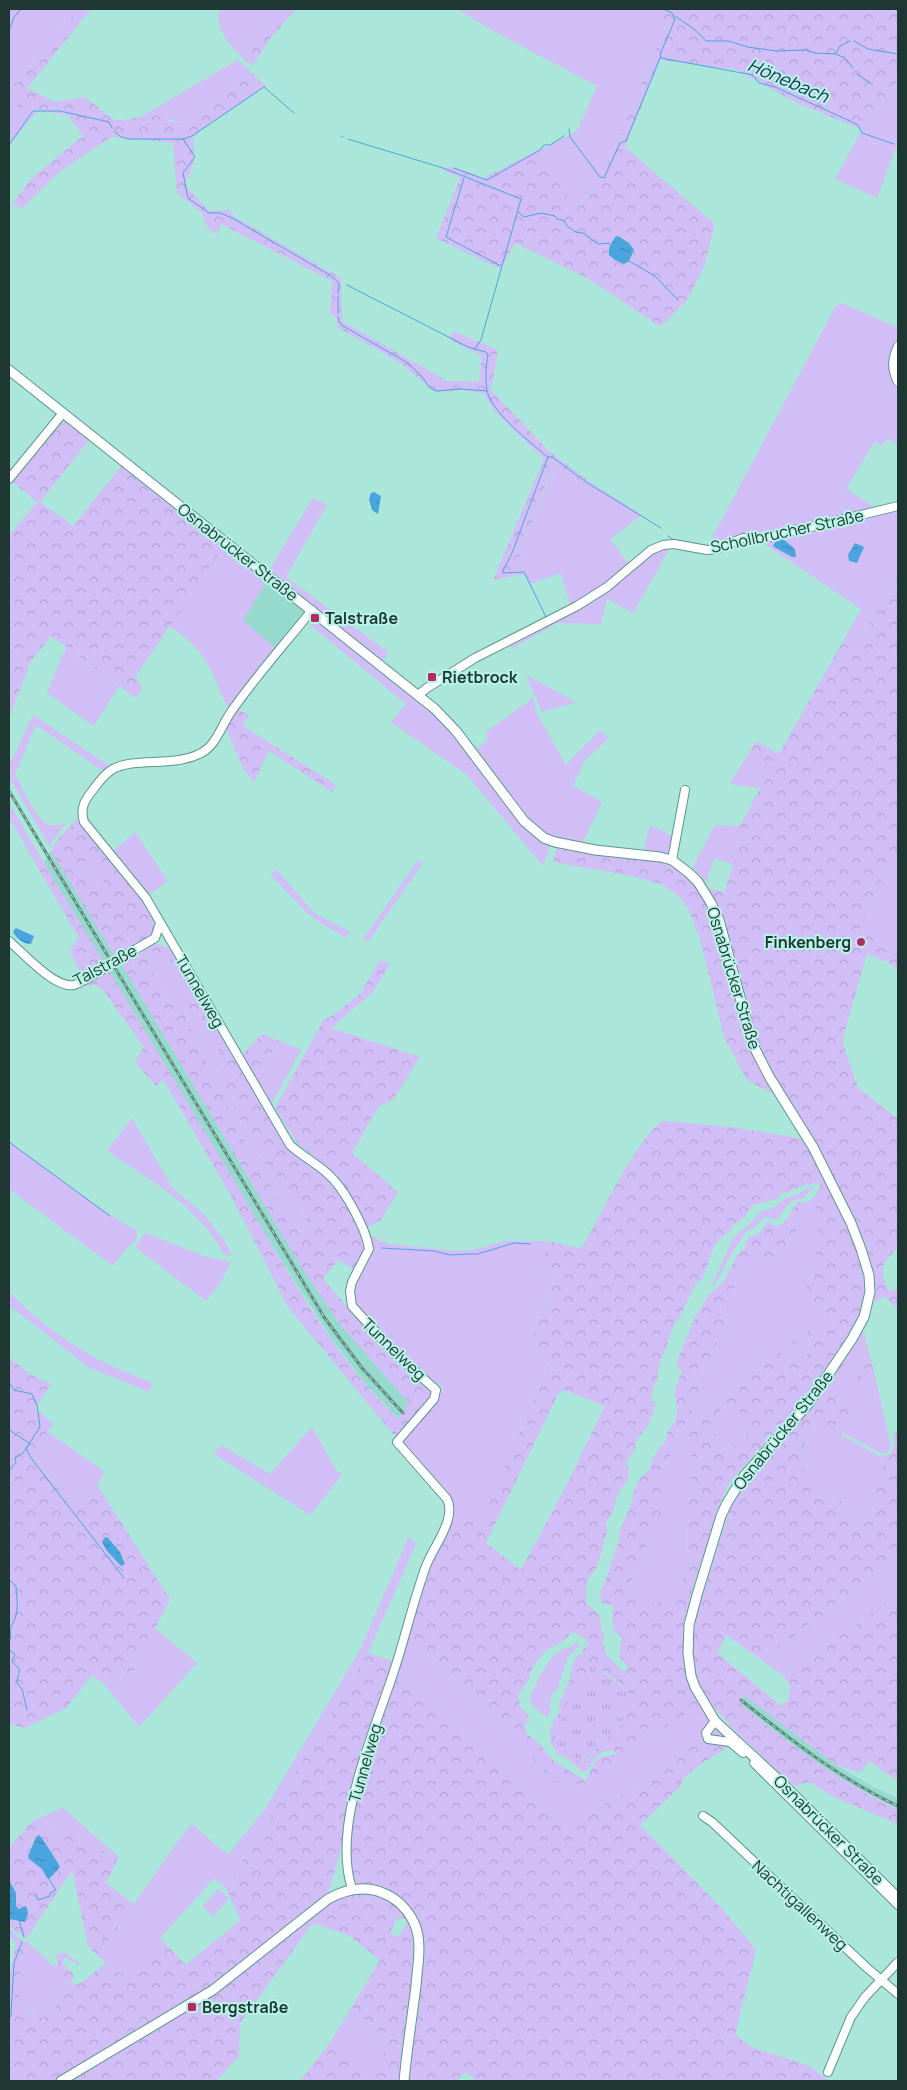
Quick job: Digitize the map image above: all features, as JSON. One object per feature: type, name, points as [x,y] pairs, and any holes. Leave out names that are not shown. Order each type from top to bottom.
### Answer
[{"type":"main road","name":"Osnabrücker Straße","points":[[9,370],[418,695],[445,719],[524,821],[544,838],[567,846],[672,860],[694,877],[712,903],[725,940],[753,1045],[770,1078],[813,1147],[851,1223],[865,1262],[870,1292],[862,1321],[839,1359],[809,1403],[744,1476],[734,1490],[721,1516],[690,1625],[688,1640],[691,1676],[704,1704],[715,1720],[779,1780],[898,1898]]},
{"type":"main road","points":[[61,2081],[181,2010],[230,1977],[320,1904],[335,1895],[352,1889],[372,1889],[394,1898],[411,1916],[418,1935],[418,1961],[404,2081]]},
{"type":"street","points":[[898,346],[892,361],[892,368],[898,382]]},
{"type":"street","points":[[9,479],[63,412]]},
{"type":"street","name":"Schollbrucher Straße","points":[[418,695],[475,658],[577,606],[608,586],[646,554],[663,545],[674,544],[707,550],[717,549],[743,538],[765,538],[898,506]]},
{"type":"street","points":[[172,944],[137,886],[84,822],[81,813],[86,798],[105,774],[119,766],[184,760],[201,754],[210,747],[230,712],[312,610]]},
{"type":"street","points":[[672,860],[685,790]]},
{"type":"street","name":"Talstraße","points":[[9,941],[53,980],[62,985],[74,985],[155,938],[160,923]]},
{"type":"street","name":"Talstraße","points":[[155,938],[172,944]]},
{"type":"street","name":"Tunnelweg","points":[[172,944],[290,1145],[333,1179],[347,1198],[364,1232],[369,1249],[352,1282],[350,1291],[352,1306],[395,1353],[436,1390],[434,1399],[397,1442],[447,1500],[449,1516],[426,1567],[361,1769],[351,1811],[345,1857],[352,1889]]},
{"type":"street","name":"Osnabrücker Straße","points":[[715,1720],[706,1733],[708,1739],[724,1741],[735,1746],[898,1905]]},
{"type":"street","name":"Nachtigallenweg","points":[[703,1816],[712,1822],[880,1980],[898,1994]]},
{"type":"street","points":[[828,2072],[847,2023],[865,1997],[898,1962]]},
{"type":"shaded area","points":[[268,579],[307,612],[277,650],[243,620]]},
{"type":"shaded area","points":[[51,851],[122,965],[302,1268],[338,1322],[409,1403],[406,1410],[398,1418],[367,1385],[332,1339],[267,1237],[44,863]]},
{"type":"shaded area","points":[[745,1696],[836,1765],[875,1788],[898,1798],[898,1809],[849,1783],[811,1759],[739,1703]]},
{"type":"green space","points":[[9,9],[76,9],[16,84],[9,84]]},
{"type":"green space","points":[[76,9],[91,9],[27,88],[55,102],[85,97],[114,120],[124,120],[159,113],[170,122],[187,122],[252,73],[266,86],[193,136],[194,162],[185,185],[209,211],[229,210],[235,217],[341,278],[342,321],[447,381],[479,382],[482,356],[450,340],[453,331],[498,350],[491,390],[549,451],[590,482],[583,494],[551,471],[520,553],[524,574],[493,580],[544,459],[495,412],[483,393],[462,390],[440,392],[432,390],[402,364],[337,327],[337,318],[330,314],[332,281],[221,224],[217,235],[207,227],[202,213],[177,193],[173,143],[111,137],[58,173],[23,208],[12,204],[32,178],[83,136],[68,115],[18,107],[9,91],[9,84],[16,84]]},
{"type":"green space","points":[[220,9],[282,9],[240,55],[223,34],[219,22]]},
{"type":"green space","points":[[282,9],[297,9],[272,36],[252,66],[240,55]]},
{"type":"green space","points":[[457,9],[651,9],[666,24],[601,179],[575,209],[536,151],[577,131],[597,86],[488,28]]},
{"type":"green space","points":[[651,9],[898,9],[898,80],[862,130],[795,102],[737,70],[660,60],[625,147],[715,224],[704,267],[687,300],[661,327],[587,278],[515,243],[501,269],[436,238],[460,178],[440,169],[453,167],[484,178],[536,151],[576,209],[601,179],[666,25]],"holes":[[[618,236],[629,243],[633,254],[627,263],[609,248]]]},
{"type":"green space","points":[[238,60],[252,73],[187,122],[140,117]]},
{"type":"green space","points":[[898,80],[898,143],[877,198],[835,179],[862,130]]},
{"type":"green space","points":[[9,91],[18,107],[38,110],[9,145]]},
{"type":"green space","points":[[842,303],[898,328],[898,341],[889,367],[898,387],[898,445],[888,438],[882,446],[875,441],[846,489],[877,509],[707,547],[836,306]]},
{"type":"green space","points":[[67,422],[90,439],[40,502],[73,526],[122,465],[225,545],[135,677],[142,688],[136,698],[51,636],[31,661],[9,718],[9,536],[37,502],[10,480],[62,423]]},
{"type":"green space","points":[[552,471],[583,494],[590,482],[642,515],[610,539],[628,563],[605,584],[571,607],[561,573],[529,584],[524,574],[520,553]]},
{"type":"green space","points":[[313,498],[327,505],[286,577],[388,652],[383,662],[268,572]]},
{"type":"green space","points":[[898,509],[898,578],[853,649],[842,643],[861,609],[760,541]]},
{"type":"green space","points":[[225,545],[268,579],[243,620],[277,650],[228,708],[206,661],[191,643],[169,626]]},
{"type":"green space","points":[[663,548],[670,548],[633,613],[607,599],[601,624],[558,623],[512,648],[506,644],[576,610],[651,553]]},
{"type":"green space","points":[[898,578],[898,862],[883,878],[859,930],[898,952],[898,971],[888,962],[867,954],[843,1038],[843,1044],[858,1088],[898,1119],[898,1248],[885,1263],[883,1277],[889,1291],[898,1288],[898,1310],[885,1296],[874,1303],[875,1290],[866,1246],[813,1138],[789,1102],[747,1080],[724,1037],[701,942],[689,910],[679,896],[663,885],[633,876],[553,862],[557,846],[568,850],[657,861],[671,866],[683,874],[702,895],[709,888],[724,893],[733,865],[740,826],[771,768],[748,754],[756,741],[779,754],[842,643],[853,649]]},
{"type":"green space","points":[[313,620],[320,622],[435,715],[456,737],[520,823],[541,842],[550,845],[543,866],[467,775],[391,722],[406,704],[309,624]]},
{"type":"green space","points":[[66,647],[119,686],[94,726],[47,693]]},
{"type":"green space","points":[[526,675],[576,702],[542,712]]},
{"type":"green space","points":[[533,698],[537,714],[566,765],[600,730],[609,738],[584,761],[573,786],[602,802],[582,844],[555,839],[532,825],[510,801],[475,751],[488,740],[486,732]]},
{"type":"green space","points":[[237,708],[249,716],[243,726],[336,785],[332,792],[269,751],[254,782],[244,770],[225,726]]},
{"type":"green space","points":[[33,715],[109,766],[103,771],[36,725],[15,774],[33,808],[42,820],[52,825],[66,823],[49,846],[9,777],[9,763]]},
{"type":"green space","points":[[748,754],[772,768],[760,788],[730,784]]},
{"type":"green space","points":[[9,803],[44,863],[39,870],[9,817]]},
{"type":"green space","points":[[77,819],[80,819],[124,874],[146,906],[153,919],[154,928],[148,938],[137,946],[114,955],[51,851],[58,839]],"holes":[[[94,857],[97,859],[97,868],[106,886],[101,883],[96,889],[83,865],[84,862]]]},
{"type":"green space","points":[[650,825],[673,836],[668,855],[643,852]]},
{"type":"green space","points":[[715,825],[740,826],[733,865],[715,858],[705,883],[693,867]]},
{"type":"green space","points":[[135,832],[168,881],[147,896],[113,851]]},
{"type":"green space","points":[[93,857],[97,859],[97,868],[106,885],[101,883],[96,889],[82,865]]},
{"type":"green space","points":[[418,860],[423,863],[368,942],[363,939]]},
{"type":"green space","points":[[898,862],[898,952],[859,930],[883,878]]},
{"type":"green space","points":[[44,863],[103,960],[96,969],[82,977],[70,950],[79,938],[39,870]]},
{"type":"green space","points":[[277,870],[314,913],[350,932],[347,938],[307,913],[270,874]]},
{"type":"green space","points":[[155,943],[171,949],[180,965],[175,965],[158,952],[154,951],[144,954],[171,1005],[195,991],[210,1015],[205,1020],[191,1018],[187,1020],[238,1129],[266,1179],[300,1232],[311,1226],[303,1214],[299,1213],[289,1195],[278,1186],[223,1086],[223,1065],[219,1056],[218,1044],[208,1024],[212,1018],[283,1137],[332,1181],[347,1204],[364,1237],[364,1256],[355,1270],[338,1260],[323,1279],[369,1331],[431,1391],[432,1397],[403,1434],[393,1434],[288,1307],[231,1196],[163,1079],[156,1086],[135,1062],[144,1047],[102,989],[96,984],[85,986],[84,983],[109,970],[312,1311],[353,1368],[375,1395],[398,1418],[406,1410],[404,1408],[409,1403],[338,1322],[302,1268],[122,965]]},
{"type":"green space","points":[[154,950],[162,952],[175,965],[180,965],[195,991],[172,1006],[144,954]]},
{"type":"green space","points":[[380,960],[390,964],[373,992],[331,1028],[420,1057],[393,1100],[378,1107],[352,1153],[398,1192],[381,1220],[367,1228],[339,1177],[297,1143],[275,1108],[324,1019],[332,1016],[360,994]]},
{"type":"green space","points":[[210,1015],[212,1018],[209,1024],[218,1044],[228,1097],[278,1186],[289,1195],[299,1213],[303,1214],[311,1226],[301,1233],[266,1179],[238,1129],[187,1020],[191,1018],[198,1021]]},
{"type":"green space","points":[[262,1034],[280,1041],[255,1079],[242,1055]]},
{"type":"green space","points":[[280,1041],[301,1050],[271,1105],[255,1079]]},
{"type":"green space","points":[[132,1118],[173,1189],[203,1213],[224,1240],[232,1256],[224,1254],[201,1222],[187,1208],[156,1184],[107,1151]]},
{"type":"green space","points":[[663,1121],[732,1127],[804,1139],[852,1235],[863,1274],[864,1292],[856,1321],[830,1364],[802,1401],[729,1484],[723,1496],[696,1577],[686,1619],[685,1661],[690,1682],[699,1704],[580,1787],[553,1781],[452,1674],[407,1639],[427,1573],[454,1519],[481,1524],[549,1362],[527,1350],[558,1274],[541,1267],[548,1241],[578,1248],[584,1245],[620,1177],[643,1141]],"holes":[[[820,1184],[817,1193],[807,1203],[798,1201],[784,1223],[775,1227],[772,1223],[767,1222],[759,1234],[749,1237],[744,1249],[738,1254],[723,1282],[709,1295],[695,1317],[676,1364],[682,1371],[675,1390],[677,1409],[675,1420],[667,1434],[666,1441],[655,1454],[648,1472],[642,1475],[634,1491],[632,1503],[620,1530],[620,1537],[600,1592],[601,1603],[613,1605],[612,1623],[614,1631],[622,1637],[619,1656],[629,1669],[623,1671],[607,1656],[602,1641],[605,1640],[600,1616],[586,1603],[586,1589],[588,1580],[595,1570],[601,1555],[608,1530],[605,1524],[614,1510],[616,1497],[629,1477],[627,1461],[636,1448],[635,1445],[639,1436],[647,1428],[657,1403],[651,1401],[660,1361],[667,1347],[675,1322],[678,1320],[696,1283],[702,1280],[715,1244],[733,1225],[745,1217],[754,1205],[777,1199],[782,1192],[787,1193],[801,1186]],[[812,1207],[819,1209],[821,1223],[813,1276],[800,1293],[807,1302],[812,1302],[826,1317],[827,1329],[808,1331],[811,1350],[803,1359],[802,1355],[796,1352],[796,1327],[788,1365],[781,1367],[781,1354],[785,1349],[791,1326],[780,1346],[771,1348],[743,1377],[732,1393],[720,1398],[687,1435],[685,1450],[688,1456],[699,1458],[716,1443],[715,1430],[721,1409],[732,1404],[739,1410],[749,1427],[740,1443],[717,1453],[692,1473],[688,1503],[687,1569],[677,1594],[646,1606],[631,1595],[629,1586],[643,1559],[647,1540],[664,1512],[660,1496],[668,1459],[686,1427],[713,1350],[727,1324],[728,1308],[739,1273],[753,1263],[779,1255],[796,1230],[803,1211]],[[564,1390],[605,1406],[568,1482],[521,1570],[486,1543],[558,1394]],[[572,1632],[580,1635],[589,1643],[582,1651],[582,1654],[577,1656],[574,1661],[569,1681],[558,1707],[561,1712],[553,1723],[550,1737],[556,1753],[568,1759],[584,1773],[601,1753],[605,1751],[616,1752],[616,1755],[608,1755],[595,1762],[586,1781],[551,1759],[541,1745],[526,1733],[525,1726],[528,1715],[520,1706],[518,1698],[529,1679],[533,1666],[546,1650],[562,1642]],[[600,1669],[628,1692],[631,1699],[629,1712],[622,1711],[619,1714],[622,1718],[620,1726],[598,1745],[589,1759],[582,1763],[557,1744],[572,1690]]]},
{"type":"green space","points":[[9,1141],[110,1215],[136,1230],[137,1238],[113,1266],[9,1189]]},
{"type":"green space","points":[[814,1186],[803,1199],[792,1201],[779,1218],[764,1217],[752,1230],[748,1229],[730,1256],[717,1281],[711,1287],[733,1238],[755,1219],[759,1212],[775,1207],[786,1198]]},
{"type":"green space","points":[[812,1207],[820,1209],[822,1223],[817,1242],[817,1265],[810,1284],[812,1302],[826,1317],[827,1329],[808,1338],[811,1350],[803,1359],[796,1352],[796,1329],[788,1365],[781,1367],[781,1354],[790,1328],[780,1346],[771,1348],[743,1377],[732,1393],[720,1398],[687,1435],[685,1450],[693,1458],[700,1458],[716,1443],[715,1430],[721,1409],[732,1404],[739,1409],[749,1427],[740,1443],[717,1453],[692,1473],[688,1503],[687,1569],[677,1594],[646,1606],[631,1595],[629,1587],[643,1559],[647,1540],[663,1512],[660,1496],[668,1459],[686,1427],[713,1350],[727,1324],[728,1308],[739,1273],[753,1263],[779,1255],[796,1230],[803,1211]]},
{"type":"green space","points":[[145,1233],[204,1256],[231,1262],[220,1283],[206,1301],[135,1247]]},
{"type":"green space","points":[[373,1236],[388,1244],[458,1251],[474,1250],[505,1241],[548,1241],[541,1267],[558,1273],[527,1350],[549,1362],[481,1525],[454,1519],[453,1505],[449,1497],[402,1442],[444,1388],[390,1344],[364,1315],[357,1302],[355,1291],[370,1256],[370,1240]]},
{"type":"green space","points":[[9,1292],[32,1314],[59,1335],[111,1365],[153,1383],[149,1392],[88,1367],[9,1305]]},
{"type":"green space","points":[[861,1332],[864,1333],[832,1383],[836,1389],[854,1404],[842,1432],[840,1435],[814,1419],[806,1435],[800,1465],[819,1486],[838,1500],[844,1502],[856,1522],[863,1522],[871,1516],[873,1511],[883,1474],[881,1457],[889,1455],[894,1447],[893,1434],[898,1432],[898,1559],[762,1660],[726,1635],[717,1653],[781,1706],[789,1700],[790,1685],[784,1676],[898,1594],[898,1782],[869,1761],[861,1772],[836,1765],[745,1696],[740,1703],[815,1761],[855,1787],[898,1809],[898,1824],[836,1798],[809,1782],[794,1786],[737,1733],[706,1699],[695,1676],[692,1652],[696,1616],[730,1509],[752,1474],[815,1402]]},
{"type":"green space","points":[[864,1333],[870,1356],[853,1384],[866,1378],[871,1381],[876,1380],[891,1447],[882,1454],[842,1432],[854,1404],[836,1389],[832,1383]]},
{"type":"green space","points":[[870,1356],[876,1380],[871,1381],[866,1378],[853,1384]]},
{"type":"green space","points":[[9,1357],[29,1374],[51,1384],[35,1408],[53,1424],[33,1454],[71,1507],[97,1485],[170,1599],[133,1672],[104,1684],[92,1675],[66,1708],[25,1728],[9,1724]],"holes":[[[108,1538],[125,1561],[121,1566],[107,1551]]]},
{"type":"green space","points":[[814,1419],[881,1457],[883,1474],[873,1511],[871,1516],[863,1522],[856,1522],[844,1502],[838,1500],[819,1486],[799,1465],[802,1460],[806,1435]]},
{"type":"green space","points":[[312,1427],[336,1470],[342,1475],[310,1515],[214,1454],[221,1445],[270,1474]]},
{"type":"green space","points":[[48,1432],[105,1472],[97,1485],[71,1507],[33,1453]]},
{"type":"green space","points":[[409,1536],[416,1544],[368,1653],[226,1888],[214,1878],[160,1938],[168,1947],[127,1979],[98,1956],[192,1824],[228,1855],[265,1809],[360,1650]]},
{"type":"green space","points":[[898,1559],[898,1594],[784,1676],[762,1660]]},
{"type":"green space","points":[[155,1628],[197,1663],[139,1727],[104,1684],[133,1672]]},
{"type":"green space","points":[[407,1639],[452,1674],[553,1781],[580,1787],[699,1704],[716,1730],[600,1808],[571,1825],[542,1804],[398,1668]]},
{"type":"green space","points":[[576,1641],[580,1645],[568,1657],[557,1690],[553,1693],[549,1704],[551,1710],[547,1718],[532,1705],[530,1696],[546,1665],[558,1652],[564,1648],[572,1647]]},
{"type":"green space","points":[[368,1653],[389,1660],[394,1664],[328,1894],[198,1995],[80,2067],[53,2081],[9,2081],[9,1979],[16,1943],[9,1936],[9,1928],[19,1939],[28,1942],[29,1958],[21,1969],[19,1996],[23,2007],[42,2018],[53,2014],[62,1988],[66,1986],[65,1981],[62,1981],[54,1965],[59,1963],[55,1956],[63,1952],[81,1966],[64,1957],[63,1963],[74,1976],[71,1981],[75,1985],[84,1981],[106,1963],[127,1978],[168,1947],[186,1965],[240,1920],[226,1888]]},
{"type":"green space","points":[[593,1665],[597,1665],[627,1691],[631,1697],[632,1704],[629,1712],[622,1711],[619,1714],[623,1719],[619,1727],[601,1742],[582,1763],[557,1744],[555,1738],[572,1690],[583,1681]]},
{"type":"green space","points":[[398,1668],[542,1804],[570,1824],[600,1808],[716,1730],[734,1743],[695,1768],[681,1781],[683,1784],[640,1825],[724,1911],[756,1950],[735,2035],[753,2048],[810,2066],[829,2081],[532,2081],[529,2079],[527,2081],[476,2081],[465,2072],[457,2081],[408,2081],[422,1960],[408,1907],[358,1885],[352,1879],[348,1843],[361,1774]]},
{"type":"green space","points":[[63,1808],[119,1857],[32,1821]]},
{"type":"green space","points":[[32,1821],[119,1857],[106,1883],[134,1904],[98,1956],[88,1946],[72,1870],[27,1938],[17,1933],[9,1924],[9,1919],[25,1922],[16,1906],[16,1893],[9,1880],[9,1848]],"holes":[[[39,1835],[60,1866],[49,1879],[42,1869],[29,1859],[31,1847]]]},
{"type":"green space","points":[[218,1889],[229,1898],[213,1917],[203,1906]]},
{"type":"green space","points":[[361,1892],[381,1897],[402,1911],[407,1917],[396,1920],[390,1933],[399,1937],[406,1923],[410,1921],[415,1945],[400,2081],[300,2081],[331,2041],[374,2079],[388,2041],[352,2007],[380,1960],[348,1935],[313,1923],[240,2023],[239,2056],[216,2081],[72,2081],[214,1995],[328,1903],[340,1897]]},
{"type":"green space","points":[[28,1942],[55,1969],[66,1986],[62,1988],[53,2014],[42,2018],[23,2007],[19,1996],[21,1969],[29,1958]]},
{"type":"green space","points":[[352,2007],[388,2041],[374,2080],[331,2041]]},
{"type":"water","points":[[618,236],[629,243],[634,250],[629,261],[624,264],[609,255],[609,248],[615,237]]},
{"type":"water","points":[[374,492],[381,496],[378,514],[372,510],[369,499],[371,493]]},
{"type":"water","points":[[778,539],[783,539],[795,549],[796,557],[792,557],[774,547],[773,545]]},
{"type":"water","points":[[855,543],[864,547],[857,563],[849,561],[848,555]]},
{"type":"water","points":[[16,928],[34,936],[31,944],[23,942],[14,934],[13,931]]},
{"type":"water","points":[[105,1537],[120,1552],[125,1564],[121,1566],[107,1551],[102,1542]]},
{"type":"water","points":[[39,1835],[60,1867],[49,1879],[42,1869],[29,1859],[28,1856],[36,1837]]},
{"type":"water","points":[[9,1880],[16,1893],[16,1906],[19,1909],[25,1906],[27,1908],[28,1914],[25,1922],[9,1919]]},
{"type":"waterway","name":"Hönebach","points":[[9,31],[14,17],[21,9]]},
{"type":"waterway","name":"Hönebach","points":[[663,9],[672,13],[675,19],[660,55],[661,58],[753,75],[759,83],[775,87],[850,121],[858,125],[862,133],[894,144]]},
{"type":"waterway","points":[[675,16],[694,29],[706,41],[728,41],[748,47],[776,51],[805,50],[815,53],[836,54],[845,58],[853,68]]},
{"type":"waterway","points":[[836,54],[840,46],[850,41]]},
{"type":"waterway","points":[[854,41],[868,49],[898,54]]},
{"type":"waterway","points":[[569,129],[570,137],[600,177],[604,178],[620,143],[626,141],[660,58]]},
{"type":"waterway","points":[[857,74],[870,83]]},
{"type":"waterway","points":[[183,139],[192,136],[264,87],[294,113]]},
{"type":"waterway","points":[[9,145],[33,111],[60,111],[109,122],[112,128]]},
{"type":"waterway","points":[[115,132],[121,137],[129,139],[183,139],[195,157],[183,173],[188,198],[209,213],[220,213],[232,218],[328,274],[339,283],[338,293]]},
{"type":"waterway","points":[[454,168],[487,180],[540,150],[544,145],[550,145],[564,136]]},
{"type":"waterway","points":[[348,139],[443,168],[521,199],[481,340],[474,350]]},
{"type":"waterway","points":[[464,178],[446,237],[501,266]]},
{"type":"waterway","points":[[518,212],[524,217],[541,213],[555,216],[557,219],[563,220],[568,227],[576,232],[583,233],[598,244],[609,243],[610,245]]},
{"type":"waterway","points":[[629,261],[655,276],[678,300]]},
{"type":"waterway","points":[[347,285],[468,347],[486,352],[488,355],[486,368],[487,390],[503,417],[548,457],[552,457],[586,482],[661,528]]},
{"type":"waterway","points":[[338,297],[338,313]]},
{"type":"waterway","points":[[338,317],[339,322],[343,326],[408,363],[429,387],[436,391],[461,389],[487,391]]},
{"type":"waterway","points":[[546,617],[524,572],[502,573],[512,553],[548,457]]},
{"type":"waterway","points":[[712,546],[741,535]]},
{"type":"waterway","points":[[668,536],[672,539],[708,546]]},
{"type":"waterway","points":[[9,1142],[110,1216]]},
{"type":"waterway","points":[[382,1248],[434,1251],[450,1255],[478,1254],[514,1243],[530,1244]]},
{"type":"waterway","points":[[9,1382],[14,1390],[32,1394],[37,1405],[40,1427],[23,1453],[15,1458],[16,1462],[9,1471]]},
{"type":"waterway","points":[[9,1430],[29,1443]]},
{"type":"waterway","points":[[26,1448],[31,1458],[124,1578]]},
{"type":"waterway","points":[[9,1580],[16,1586],[17,1603],[17,1613],[10,1628],[11,1638],[9,1641]]},
{"type":"waterway","points":[[9,1650],[15,1654],[12,1662],[19,1670],[17,1683],[22,1689],[27,1710]]},
{"type":"waterway","points":[[36,1894],[38,1900],[50,1896],[50,1893],[56,1890],[49,1879]]},
{"type":"waterway","points":[[19,1920],[24,1937]]},
{"type":"waterway","points":[[9,2020],[11,2015],[14,1963],[22,1942]]},
{"type":"railway","points":[[9,791],[324,1317],[362,1368],[403,1413]]},
{"type":"railway","points":[[741,1700],[797,1744],[836,1771],[898,1806]]},
{"type":"place","name":"Talstraße","points":[[315,618]]},
{"type":"place","name":"Rietbrock","points":[[432,677]]},
{"type":"place","name":"Finkenberg","points":[[861,942]]},
{"type":"place","name":"Bergstraße","points":[[192,2007]]}]
